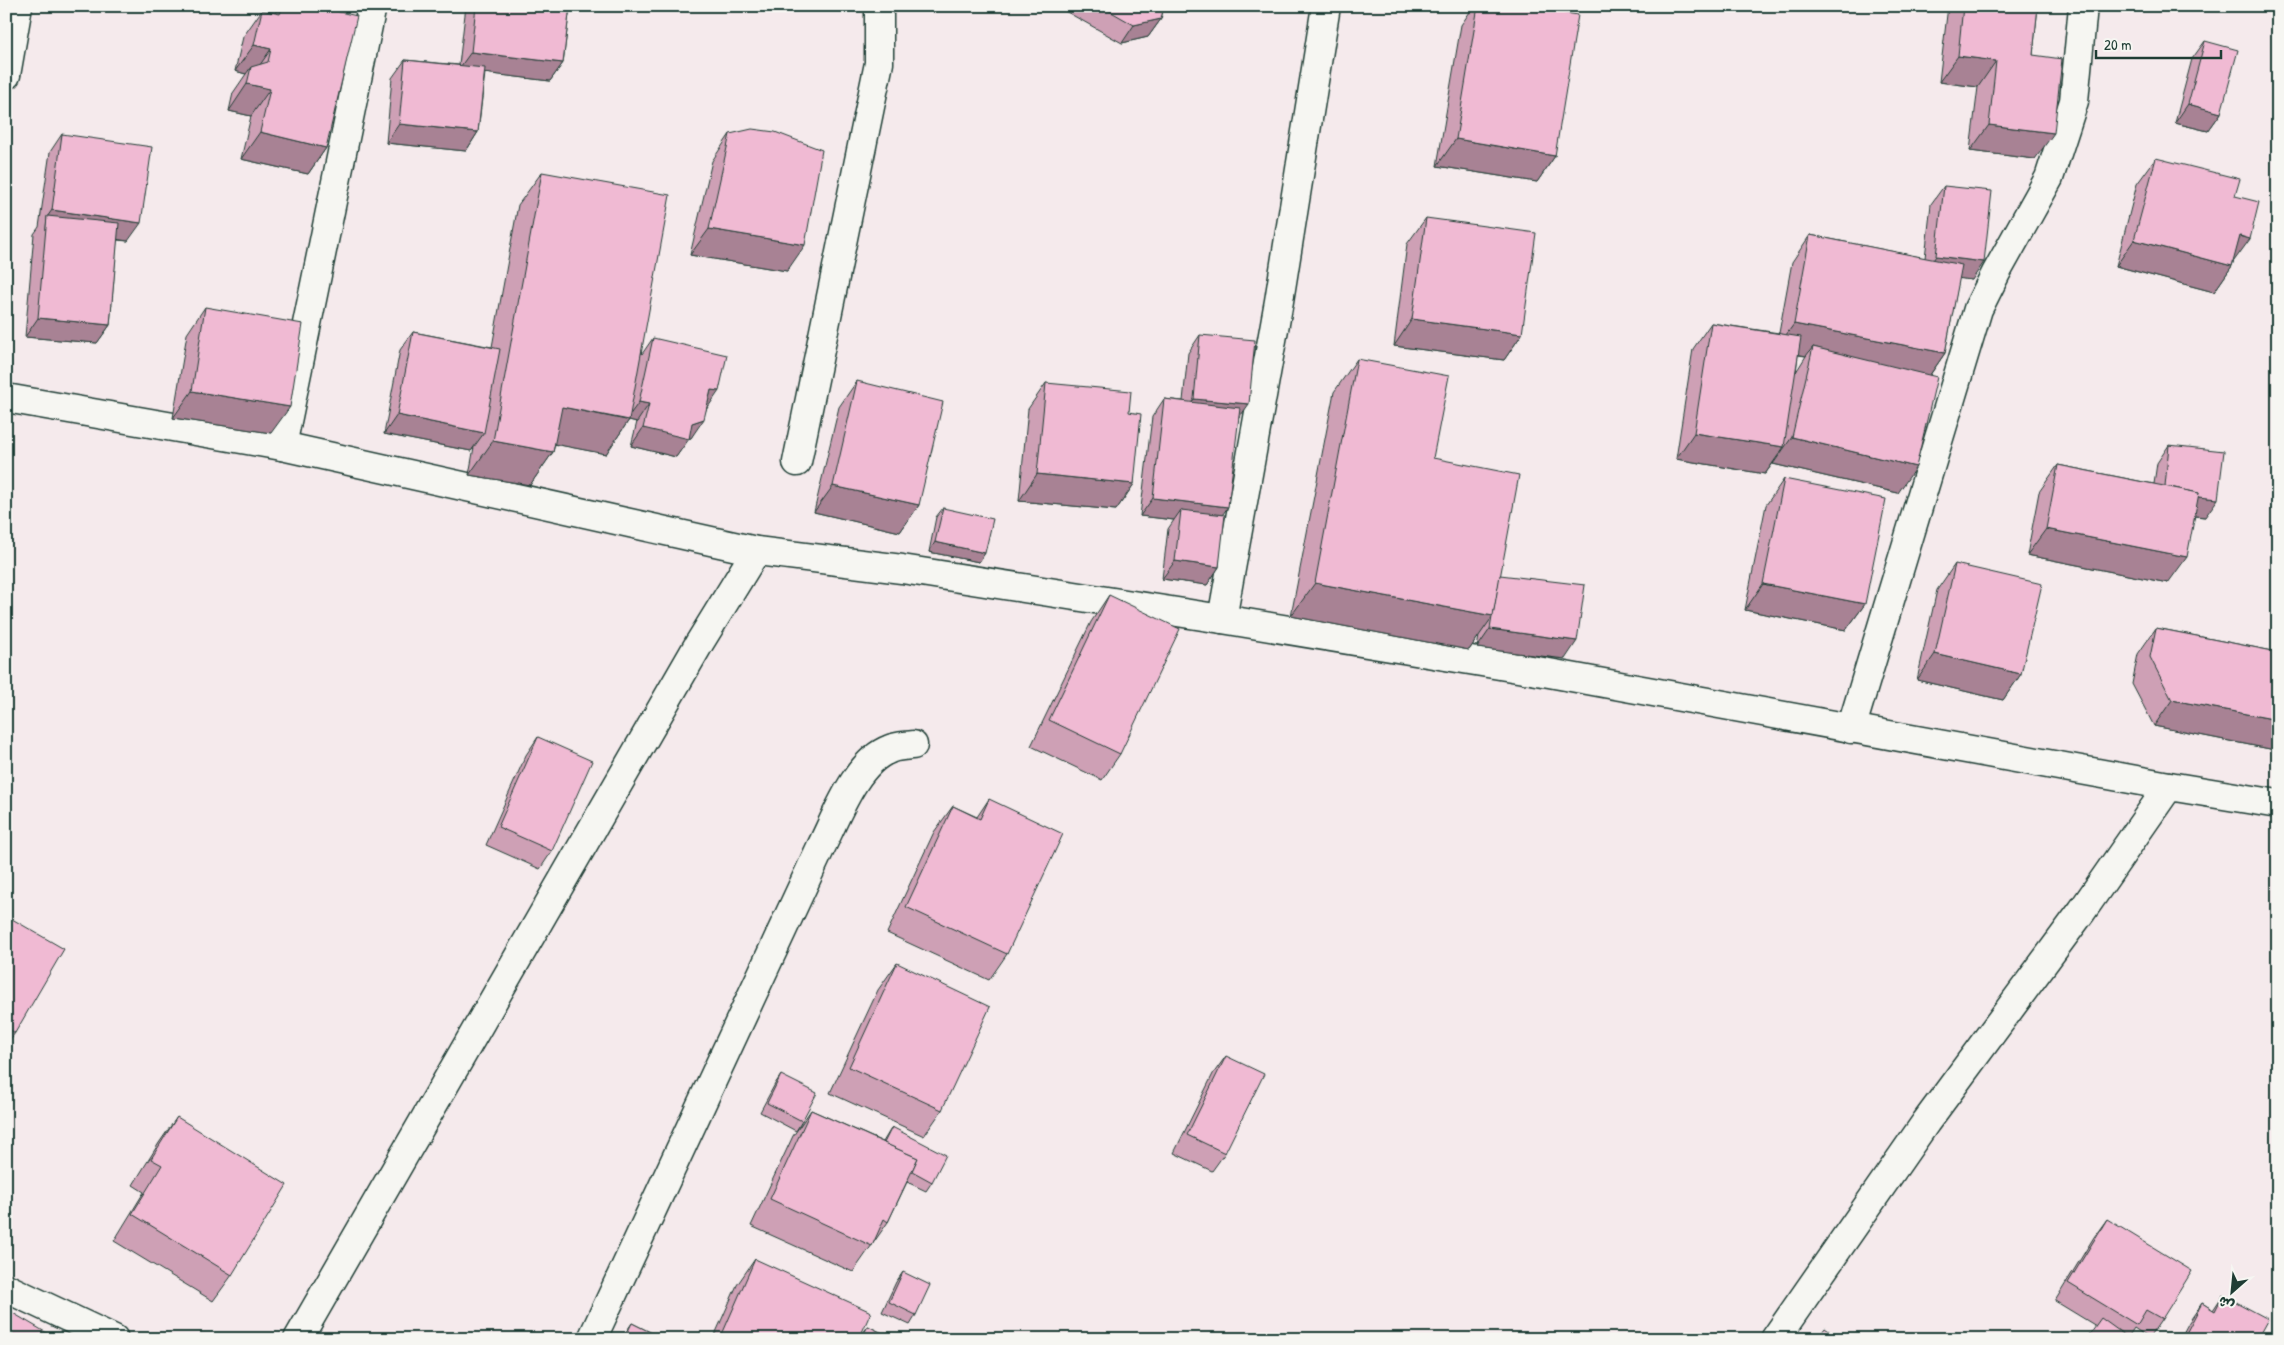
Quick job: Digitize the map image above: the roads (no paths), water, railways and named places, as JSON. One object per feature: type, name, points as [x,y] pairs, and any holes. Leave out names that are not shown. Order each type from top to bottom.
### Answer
[{"type":"street","points":[[6,74],[18,6]]},
{"type":"street","points":[[282,446],[372,6]]},
{"type":"street","points":[[797,462],[879,63],[879,6]]},
{"type":"street","points":[[1222,619],[1279,301],[1326,6]]},
{"type":"street","points":[[1851,728],[1978,309],[2049,178],[2060,147],[2074,101],[2083,6]]},
{"type":"street","points":[[6,398],[282,446],[756,551],[902,569],[1549,673],[2169,786],[2278,804]]},
{"type":"street","points":[[298,1339],[700,642],[756,551]]},
{"type":"street","points":[[592,1339],[811,867],[852,785],[870,762],[890,749],[913,745]]},
{"type":"street","points":[[1775,1339],[1926,1122],[2082,911],[2169,786]]},
{"type":"street","points":[[6,1288],[114,1339]]}]
